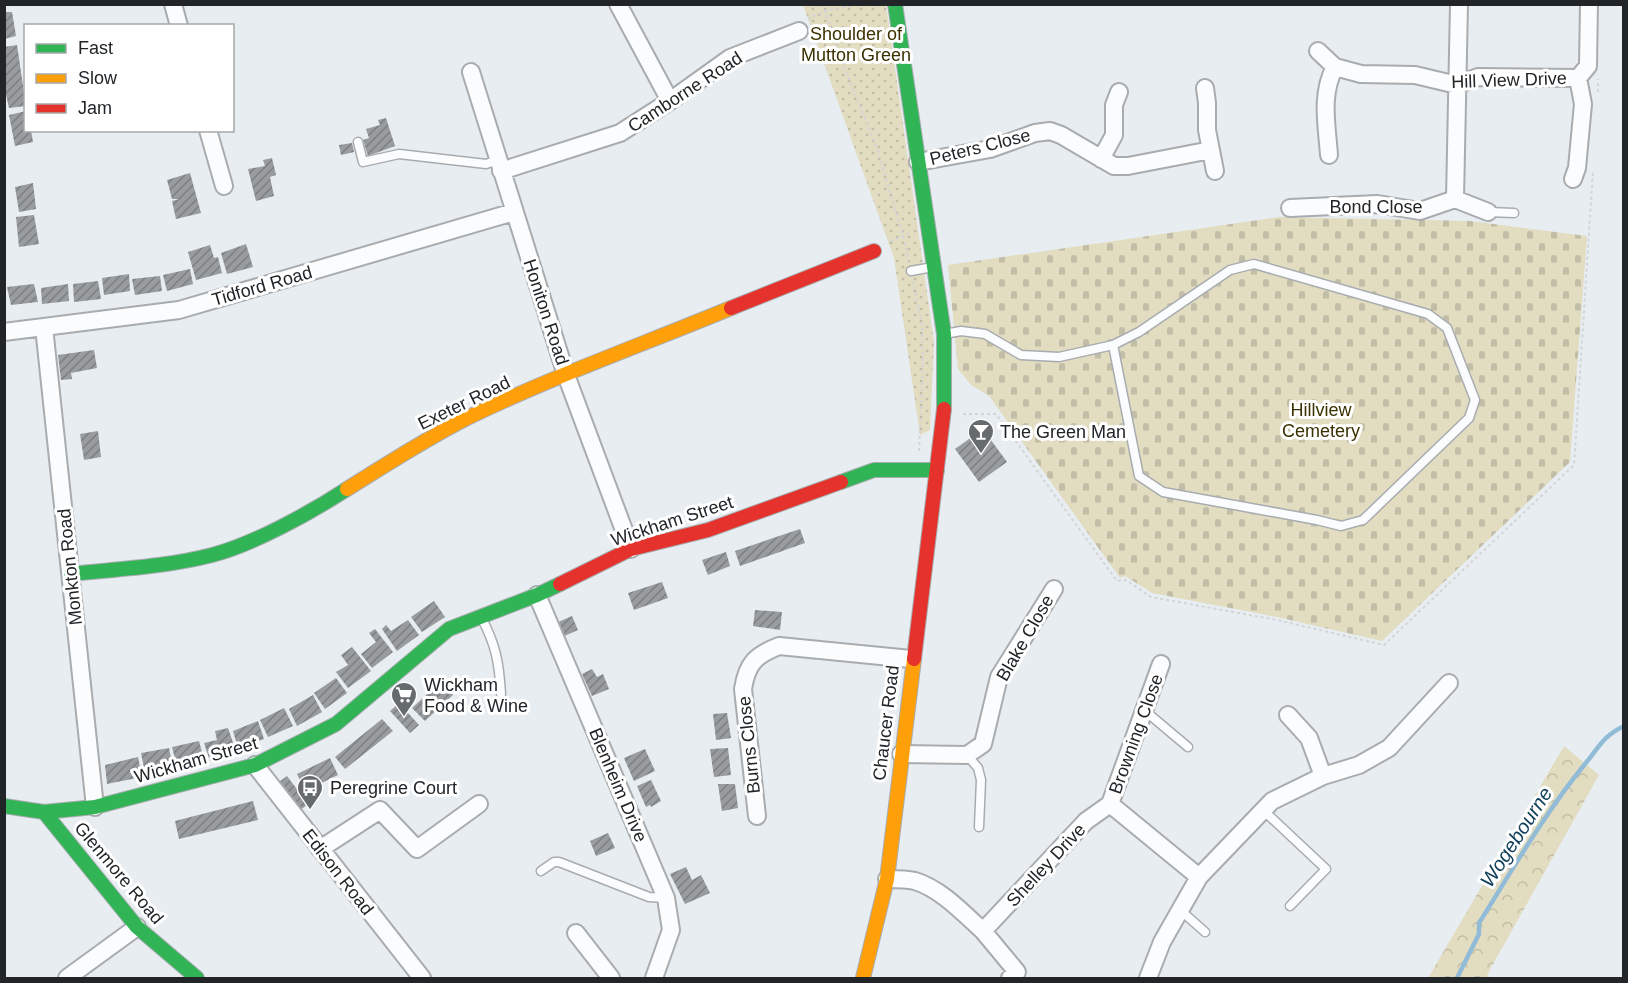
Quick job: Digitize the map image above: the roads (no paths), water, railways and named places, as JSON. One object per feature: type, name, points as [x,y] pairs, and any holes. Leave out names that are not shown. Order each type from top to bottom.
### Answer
[{"type":"street","points":[[173,4],[178,24]]},
{"type":"street","points":[[618,4],[670,101]]},
{"type":"street","points":[[895,4],[944,334],[944,405],[937,470]]},
{"type":"street","points":[[1459,4],[1455,199],[1488,212]]},
{"type":"street","name":"Hill View Drive","points":[[1578,78],[1588,66],[1589,4]]},
{"type":"street","name":"Camborne Road","points":[[500,166],[620,133],[730,58],[799,32]]},
{"type":"street","points":[[1318,51],[1335,67],[1328,79],[1325,102],[1329,156]]},
{"type":"street","name":"Hill View Drive","points":[[1335,67],[1361,74],[1414,75],[1457,85],[1478,77],[1578,78]]},
{"type":"street","name":"Honiton Road","points":[[471,72],[566,375],[631,549]]},
{"type":"street","name":"Hill View Drive","points":[[1573,179],[1577,168],[1583,104],[1578,78]]},
{"type":"street","points":[[1205,88],[1207,130],[1215,171]]},
{"type":"street","points":[[1101,159],[1114,135],[1114,105],[1119,92]]},
{"type":"street","name":"Peters Close","points":[[918,162],[990,149],[1035,133],[1050,131],[1114,166],[1128,166],[1211,150]]},
{"type":"street","points":[[209,132],[224,186]]},
{"type":"street","name":"Bond Close","points":[[1290,208],[1377,204],[1420,211],[1455,199]]},
{"type":"street","name":"Tidford Road","points":[[4,332],[179,310],[514,212]]},
{"type":"street","name":"Exeter Road","points":[[70,574],[165,564],[212,555],[258,538],[337,496],[407,451],[470,417],[566,375],[874,251]]},
{"type":"street","name":"Monkton Road","points":[[44,327],[94,807]]},
{"type":"street","name":"Wickham Street","points":[[4,806],[44,812],[94,807],[255,765],[336,724],[449,629],[537,595],[631,549],[708,530],[874,470],[937,470]]},
{"type":"street","name":"Chaucer Road","points":[[863,978],[886,879],[937,470]]},
{"type":"street","name":"Blake Close","points":[[967,755],[983,744],[999,677],[1054,589]]},
{"type":"street","name":"Blenheim Drive","points":[[537,595],[666,898],[671,930],[654,978]]},
{"type":"street","name":"Burns Close","points":[[757,816],[743,688],[746,670],[761,653],[779,645],[912,659]]},
{"type":"street","name":"Browning Close","points":[[1110,804],[1161,664]]},
{"type":"street","points":[[1148,978],[1162,942],[1199,877],[1272,801],[1323,776],[1359,765],[1389,748],[1449,683]]},
{"type":"street","points":[[1288,715],[1309,738],[1323,776]]},
{"type":"street","points":[[901,754],[967,755]]},
{"type":"street","name":"Edison Road","points":[[255,765],[422,978]]},
{"type":"street","points":[[320,849],[380,810],[417,849],[479,804]]},
{"type":"street","points":[[1110,804],[1199,877]]},
{"type":"street","name":"Shelley Drive","points":[[983,931],[1086,821],[1110,804]]},
{"type":"street","name":"Glenmore Road","points":[[44,812],[136,927],[197,978]]},
{"type":"street","points":[[886,879],[922,884],[947,900],[983,931],[1017,972],[1010,978]]},
{"type":"street","points":[[67,978],[136,927]]},
{"type":"street","points":[[576,933],[611,978]]},
{"type":"lane","points":[[357,142],[363,162],[399,154],[500,166]]},
{"type":"lane","points":[[1488,212],[1514,213]]},
{"type":"lane","points":[[944,334],[961,331],[985,334],[1022,355],[1059,357],[1113,345],[1139,332],[1230,270],[1254,264],[1428,314],[1447,328],[1475,400],[1469,418],[1363,520],[1341,526],[1163,492],[1139,476],[1113,345]]},
{"type":"lane","points":[[911,271],[934,267]]},
{"type":"lane","points":[[481,617],[491,636],[500,664],[501,694]]},
{"type":"lane","points":[[1144,710],[1188,747]]},
{"type":"lane","points":[[967,755],[978,768],[981,780],[979,827]]},
{"type":"lane","points":[[1263,810],[1326,868],[1290,906]]},
{"type":"lane","points":[[541,871],[554,862],[560,862],[649,897],[666,898]]},
{"type":"lane","points":[[1179,909],[1205,932]]},
{"type":"waterway","name":"Wogebourne","points":[[1457,978],[1479,934],[1479,923],[1542,822],[1602,742],[1624,726]]},
{"type":"place","name":"The Green Man","points":[[981,455]]},
{"type":"place","name":"Wickham Food & Wine","points":[[404,718]]},
{"type":"place","name":"Peregrine Court","points":[[310,811]]},
{"type":"park label","name":"Shoulder of Mutton Green","points":[[856,44]]},
{"type":"park label","name":"Hillview Cemetery","points":[[1321,420]]}]
